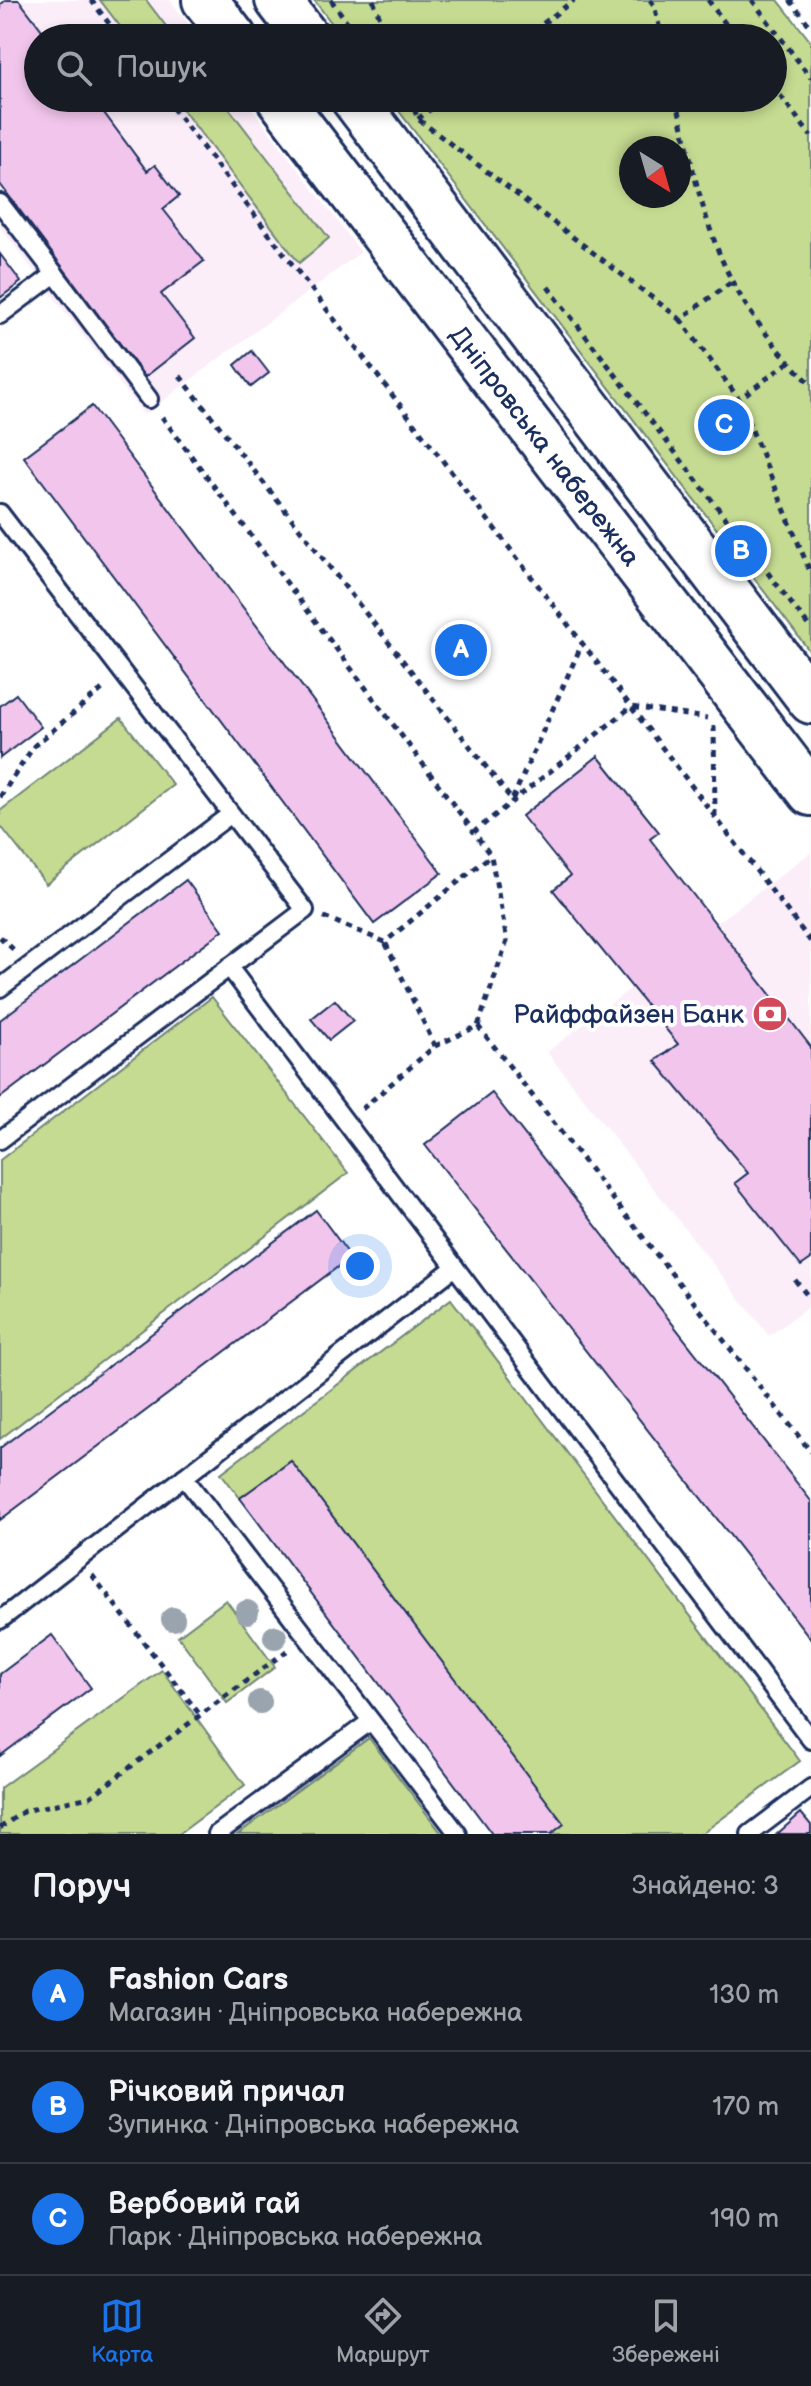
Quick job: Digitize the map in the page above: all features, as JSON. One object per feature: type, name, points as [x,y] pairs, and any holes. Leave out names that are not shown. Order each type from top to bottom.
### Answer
[{"type":"main road","points":[[205,0],[223,24]]},
{"type":"main road","points":[[278,0],[296,24]]},
{"type":"main road","name":"Дніпровська набережна","points":[[290,112],[811,793]]},
{"type":"main road","points":[[364,112],[811,701]]},
{"type":"lane","points":[[0,203],[149,399]]},
{"type":"lane","points":[[0,315],[55,274]]},
{"type":"lane","points":[[0,513],[305,910],[0,1140]]},
{"type":"lane","points":[[0,988],[231,814]]},
{"type":"lane","points":[[229,967],[811,1740]]},
{"type":"lane","points":[[0,1620],[455,1267]]},
{"type":"lane","points":[[184,1477],[458,1834]]},
{"type":"lane","points":[[217,1834],[371,1721]]},
{"type":"lane","points":[[750,1834],[811,1788]]},
{"type":"path","points":[[91,0],[109,24]]},
{"type":"path","points":[[331,0],[349,24]]},
{"type":"path","points":[[373,0],[382,24]]},
{"type":"path","points":[[542,24],[574,0]]},
{"type":"path","points":[[650,0],[659,24]]},
{"type":"path","points":[[708,0],[726,24]]},
{"type":"path","points":[[752,0],[770,24]]},
{"type":"path","points":[[790,0],[811,27]]},
{"type":"path","points":[[787,46],[811,78]]},
{"type":"path","points":[[787,104],[811,136]]},
{"type":"path","points":[[176,112],[811,942]]},
{"type":"path","points":[[415,112],[437,143]]},
{"type":"path","points":[[418,119],[427,112]]},
{"type":"path","points":[[679,112],[699,195],[732,282],[789,362],[811,384]]},
{"type":"path","points":[[418,119],[680,319],[739,399],[811,574]]},
{"type":"path","points":[[541,278],[811,629]]},
{"type":"path","points":[[680,319],[732,282]]},
{"type":"path","points":[[739,399],[789,362]]},
{"type":"path","points":[[180,376],[512,800]]},
{"type":"path","points":[[149,399],[491,856],[507,941],[478,1026],[435,1046],[346,1123]]},
{"type":"path","points":[[512,800],[582,644]]},
{"type":"path","points":[[0,797],[34,746],[123,673]]},
{"type":"path","points":[[474,832],[631,707],[713,719],[715,817]]},
{"type":"path","points":[[385,942],[491,856]]},
{"type":"path","points":[[305,910],[385,942],[435,1046]]},
{"type":"path","points":[[478,1026],[811,1452]]},
{"type":"path","points":[[795,1280],[811,1300]]},
{"type":"path","points":[[79,1559],[201,1716]]},
{"type":"path","points":[[0,1828],[24,1811],[90,1797],[306,1636]]},
{"type":"shaded area","points":[[6,0],[170,0],[188,24],[24,24],[24,112],[255,112],[361,252],[144,415],[0,227],[0,4]]},
{"type":"shaded area","points":[[811,852],[811,1305],[769,1336],[547,1052]]},
{"type":"green space","points":[[100,0],[146,0],[164,24],[118,24]]},
{"type":"green space","points":[[314,0],[778,0],[811,42],[811,653],[400,112],[787,112],[787,24],[332,24]]},
{"type":"green space","points":[[185,112],[232,112],[329,238],[299,263]]},
{"type":"green space","points":[[121,718],[173,785],[46,884],[0,825],[0,811]]},
{"type":"green space","points":[[212,997],[348,1173],[0,1439],[0,1160]]},
{"type":"green space","points":[[451,1299],[800,1761],[701,1834],[551,1834],[563,1824],[291,1461],[240,1498],[221,1473]]},
{"type":"green space","points":[[226,1600],[275,1667],[227,1703],[178,1636]]},
{"type":"green space","points":[[162,1670],[245,1785],[179,1834],[0,1834],[0,1788]]},
{"type":"green space","points":[[369,1738],[442,1834],[238,1834]]},
{"type":"building","points":[[6,0],[19,0],[37,24],[24,24],[24,112],[103,112],[147,171],[155,165],[179,196],[163,209],[204,261],[161,294],[195,338],[145,377],[0,184],[0,5]]},
{"type":"building","points":[[0,254],[21,282],[0,298]]},
{"type":"building","points":[[252,351],[269,373],[251,387],[235,365]]},
{"type":"building","points":[[92,406],[442,873],[374,924],[24,457]]},
{"type":"building","points":[[467,633],[483,656],[464,670],[447,647]]},
{"type":"building","points":[[16,694],[41,727],[0,758],[0,706]]},
{"type":"building","points":[[598,756],[659,832],[650,839],[811,1047],[811,1259],[801,1266],[735,1183],[748,1173],[655,1061],[678,1044],[553,890],[570,876],[522,816]]},
{"type":"building","points":[[186,880],[223,930],[0,1098],[0,1020]]},
{"type":"building","points":[[335,1000],[353,1021],[329,1040],[311,1019]]},
{"type":"building","points":[[492,1093],[811,1501],[811,1639],[425,1145]]},
{"type":"building","points":[[316,1210],[351,1257],[0,1520],[0,1448]]},
{"type":"building","points":[[291,1461],[564,1824],[551,1834],[492,1834],[240,1498]]},
{"type":"building","points":[[52,1635],[91,1688],[0,1756],[0,1674]]},
{"type":"building","points":[[801,1813],[811,1825],[811,1834],[777,1834]]},
{"type":"place","name":"Вербовий гай","points":[[724,425]]},
{"type":"place","name":"Річковий причал","points":[[741,551]]},
{"type":"place","name":"Fashion Cars","points":[[461,650]]},
{"type":"place","name":"Райффайзен Банк","points":[[770,1014]]}]
